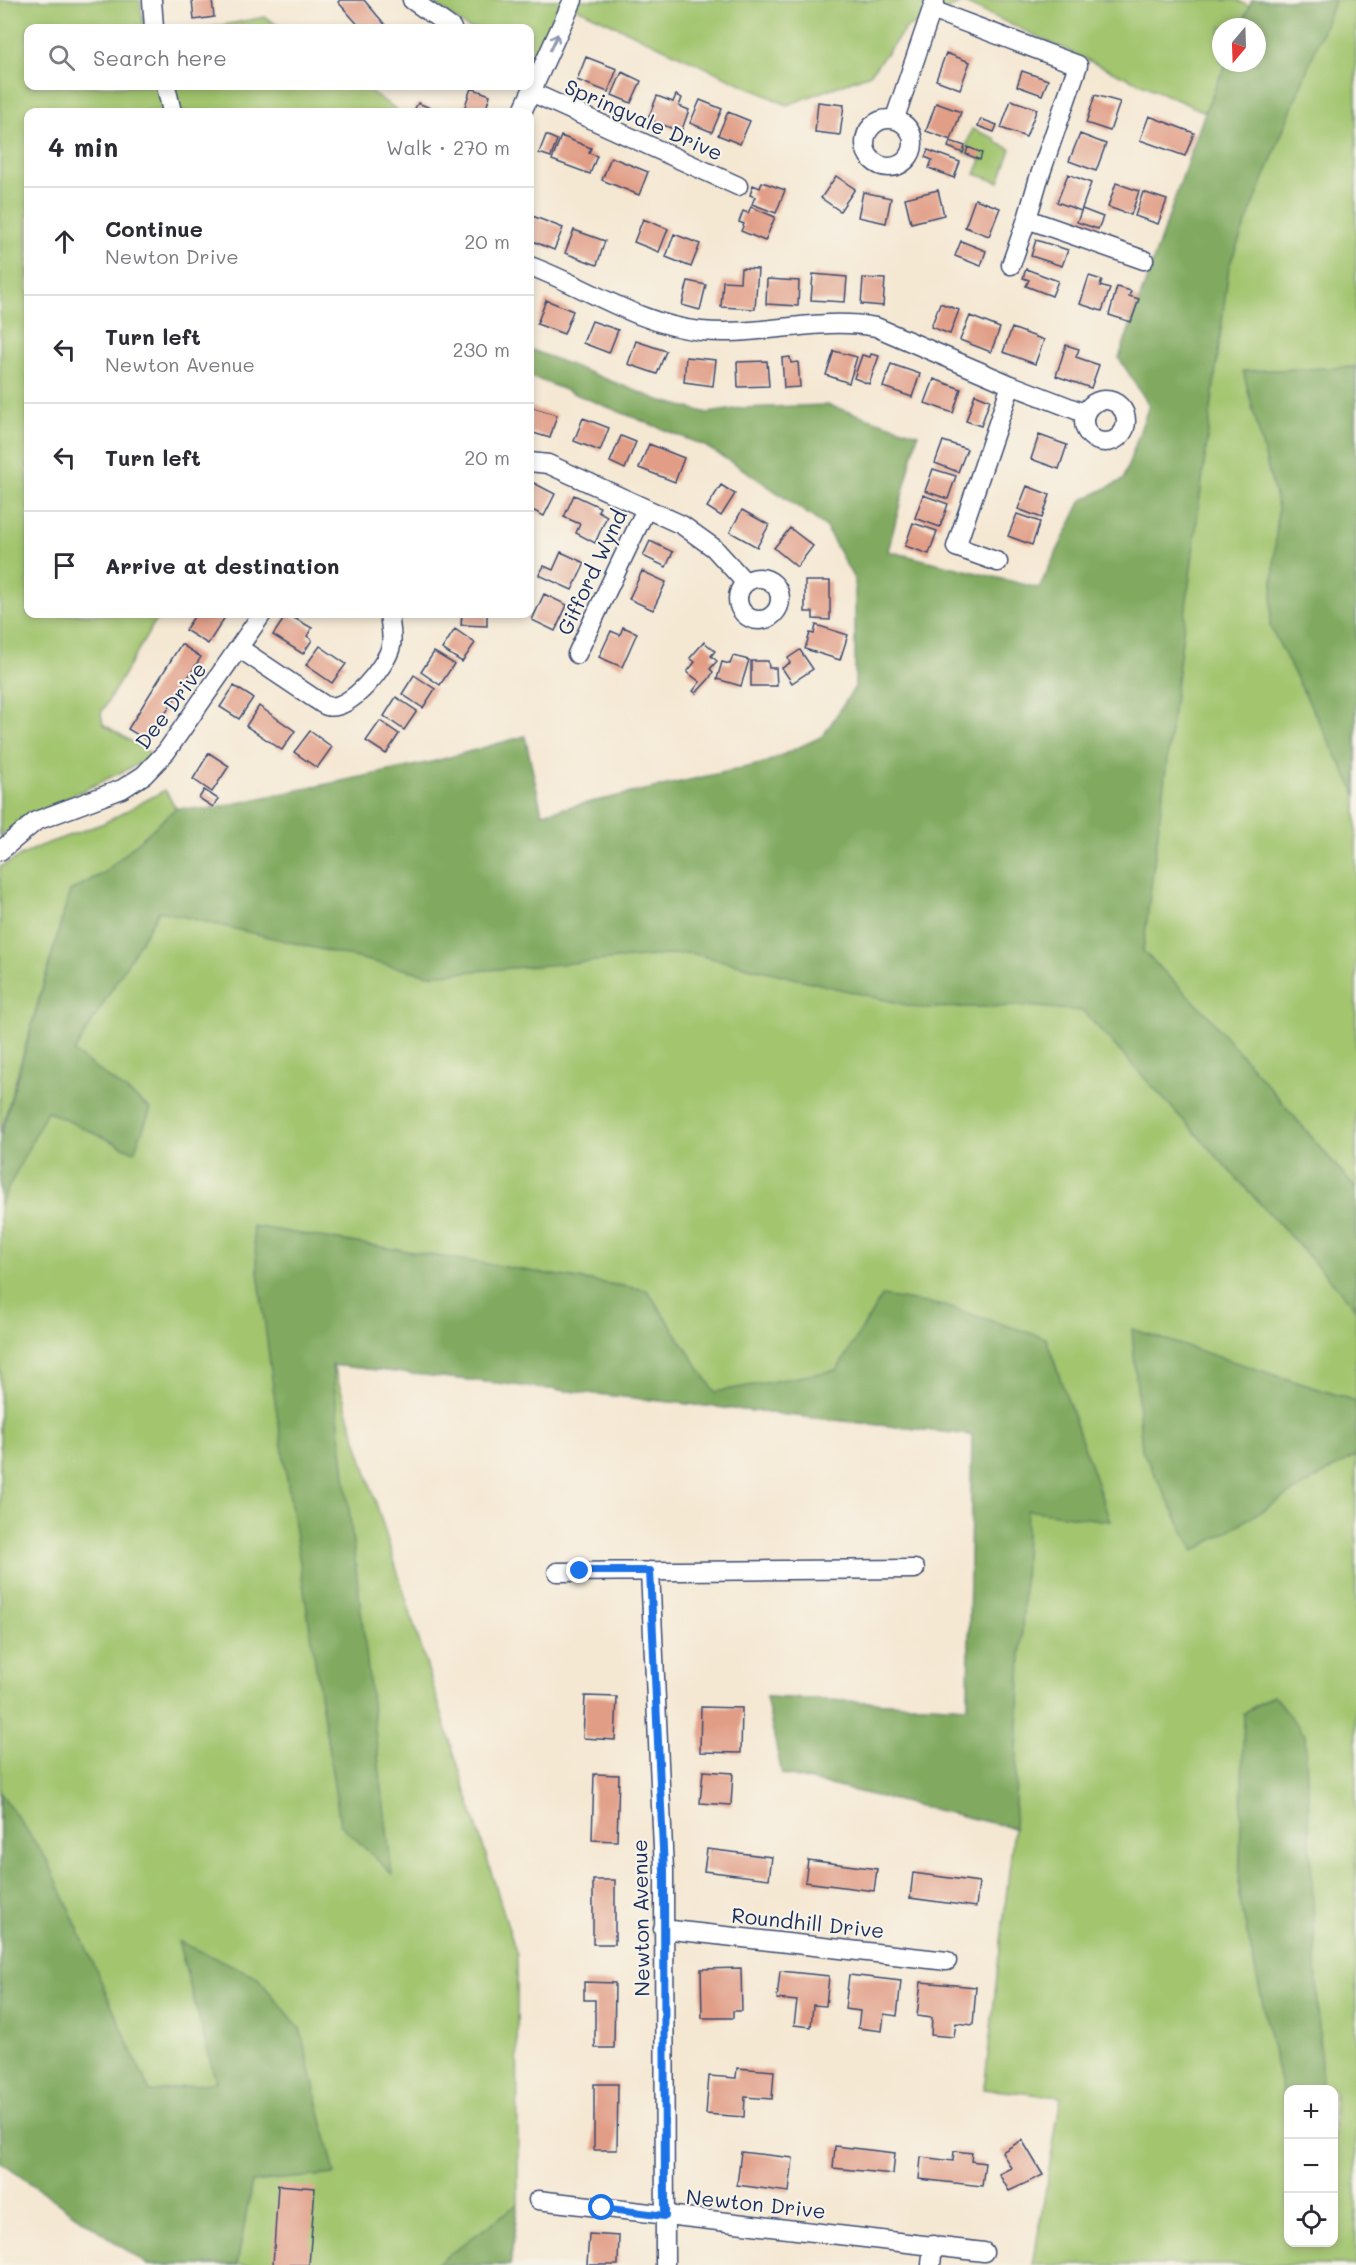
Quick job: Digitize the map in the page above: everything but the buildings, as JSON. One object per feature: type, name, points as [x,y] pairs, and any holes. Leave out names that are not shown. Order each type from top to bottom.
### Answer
[{"type":"street","points":[[152,0],[154,24]]},
{"type":"street","points":[[412,0],[446,24]]},
{"type":"street","points":[[534,81],[573,0]]},
{"type":"street","points":[[896,118],[933,5],[1078,65],[1011,265]]},
{"type":"street","name":"Springvale Drive","points":[[534,86],[738,186]]},
{"type":"street","points":[[167,90],[171,108]]},
{"type":"street","points":[[523,108],[530,90]]},
{"type":"street","points":[[1028,219],[1144,260]]},
{"type":"street","points":[[534,268],[634,313],[700,331],[756,331],[845,323],[876,327],[1011,385],[1084,413]]},
{"type":"street","points":[[998,562],[956,547],[1011,385]]},
{"type":"street","name":"Gifford Wynd","points":[[534,462],[548,464],[682,525],[714,548],[745,582]]},
{"type":"street","name":"Gifford Wynd","points":[[577,654],[646,509]]},
{"type":"street","name":"Dee Drive","points":[[0,851],[36,822],[122,789],[144,775],[166,752],[259,618]]},
{"type":"street","points":[[239,648],[315,699],[327,706],[337,706],[354,696],[381,668],[392,645],[390,618]]},
{"type":"street","points":[[557,1572],[915,1569]]},
{"type":"street","name":"Newton Avenue","points":[[650,1571],[664,1870],[665,2265]]},
{"type":"street","name":"Roundhill Drive","points":[[663,1929],[947,1961]]},
{"type":"street","name":"Newton Drive","points":[[538,2200],[984,2252]]},
{"type":"street","points":[[932,2265],[933,2245]]},
{"type":"green space","points":[[0,0],[140,0],[143,24],[24,24],[24,90],[368,90],[394,108],[24,108],[24,618],[157,618],[101,713],[103,724],[155,756],[34,814],[0,836]]},
{"type":"green space","points":[[430,0],[1237,0],[1250,7],[1245,18],[1212,18],[1212,72],[1222,72],[1205,112],[963,2],[906,28],[870,74],[787,105],[564,2],[534,63],[534,24],[463,24]]},
{"type":"green space","points":[[1252,0],[1335,0],[1229,266],[1143,951],[1205,1012],[1356,1189],[1356,1308],[1083,1011],[1026,1006],[919,1008],[690,953],[429,975],[159,911],[74,1052],[151,1109],[134,1152],[47,1111],[0,1205],[0,1138],[70,891],[104,873],[176,808],[209,809],[432,762],[525,736],[542,813],[765,763],[823,736],[855,687],[855,581],[825,526],[746,471],[705,446],[534,378],[534,351],[659,400],[708,413],[741,408],[828,405],[918,434],[888,551],[1039,588],[1082,500],[1123,480],[1149,405],[1119,358],[1205,112],[1222,72],[1266,72],[1266,18],[1245,18]]},
{"type":"green space","points":[[1289,0],[1356,0],[1356,2265],[1033,2265],[1061,2097],[984,2089],[1014,1828],[782,1774],[766,1697],[968,1707],[972,1435],[333,1365],[517,1955],[518,2204],[510,2265],[149,2265],[0,2154],[0,1187],[129,899],[982,910]]},
{"type":"green space","points":[[265,17],[276,24],[228,24]]},
{"type":"green space","points":[[972,129],[995,138],[997,143],[1011,149],[999,182],[975,174],[981,160],[964,153]]},
{"type":"green space","points":[[1356,367],[1356,794],[1270,626],[1278,507],[1243,371]]},
{"type":"green space","points":[[165,790],[176,808],[104,873],[70,891],[0,1135],[0,867],[40,846],[104,823]]},
{"type":"green space","points":[[252,1226],[647,1290],[715,1392],[837,1370],[882,1296],[945,1306],[1046,1338],[1110,1521],[1027,1510],[1014,1828],[782,1774],[766,1697],[968,1707],[972,1435],[332,1365],[392,1874],[340,1824],[274,1394]]},
{"type":"green space","points":[[1132,1329],[1356,1401],[1356,1455],[1194,1551],[1142,1450]]},
{"type":"green space","points":[[1273,1695],[1305,1735],[1322,2085],[1284,2085],[1284,2100],[1239,1896],[1244,1713]]},
{"type":"green space","points":[[0,1792],[48,1861],[150,2092],[216,2082],[178,1941],[256,1976],[300,2028],[335,2174],[252,2182],[237,2265],[148,2265],[0,2162]]},
{"type":"green space","points":[[518,2204],[510,2265],[435,2265]]},
{"type":"route","points":[[580,1571],[650,1571],[664,1870],[665,2216],[602,2208]]}]
